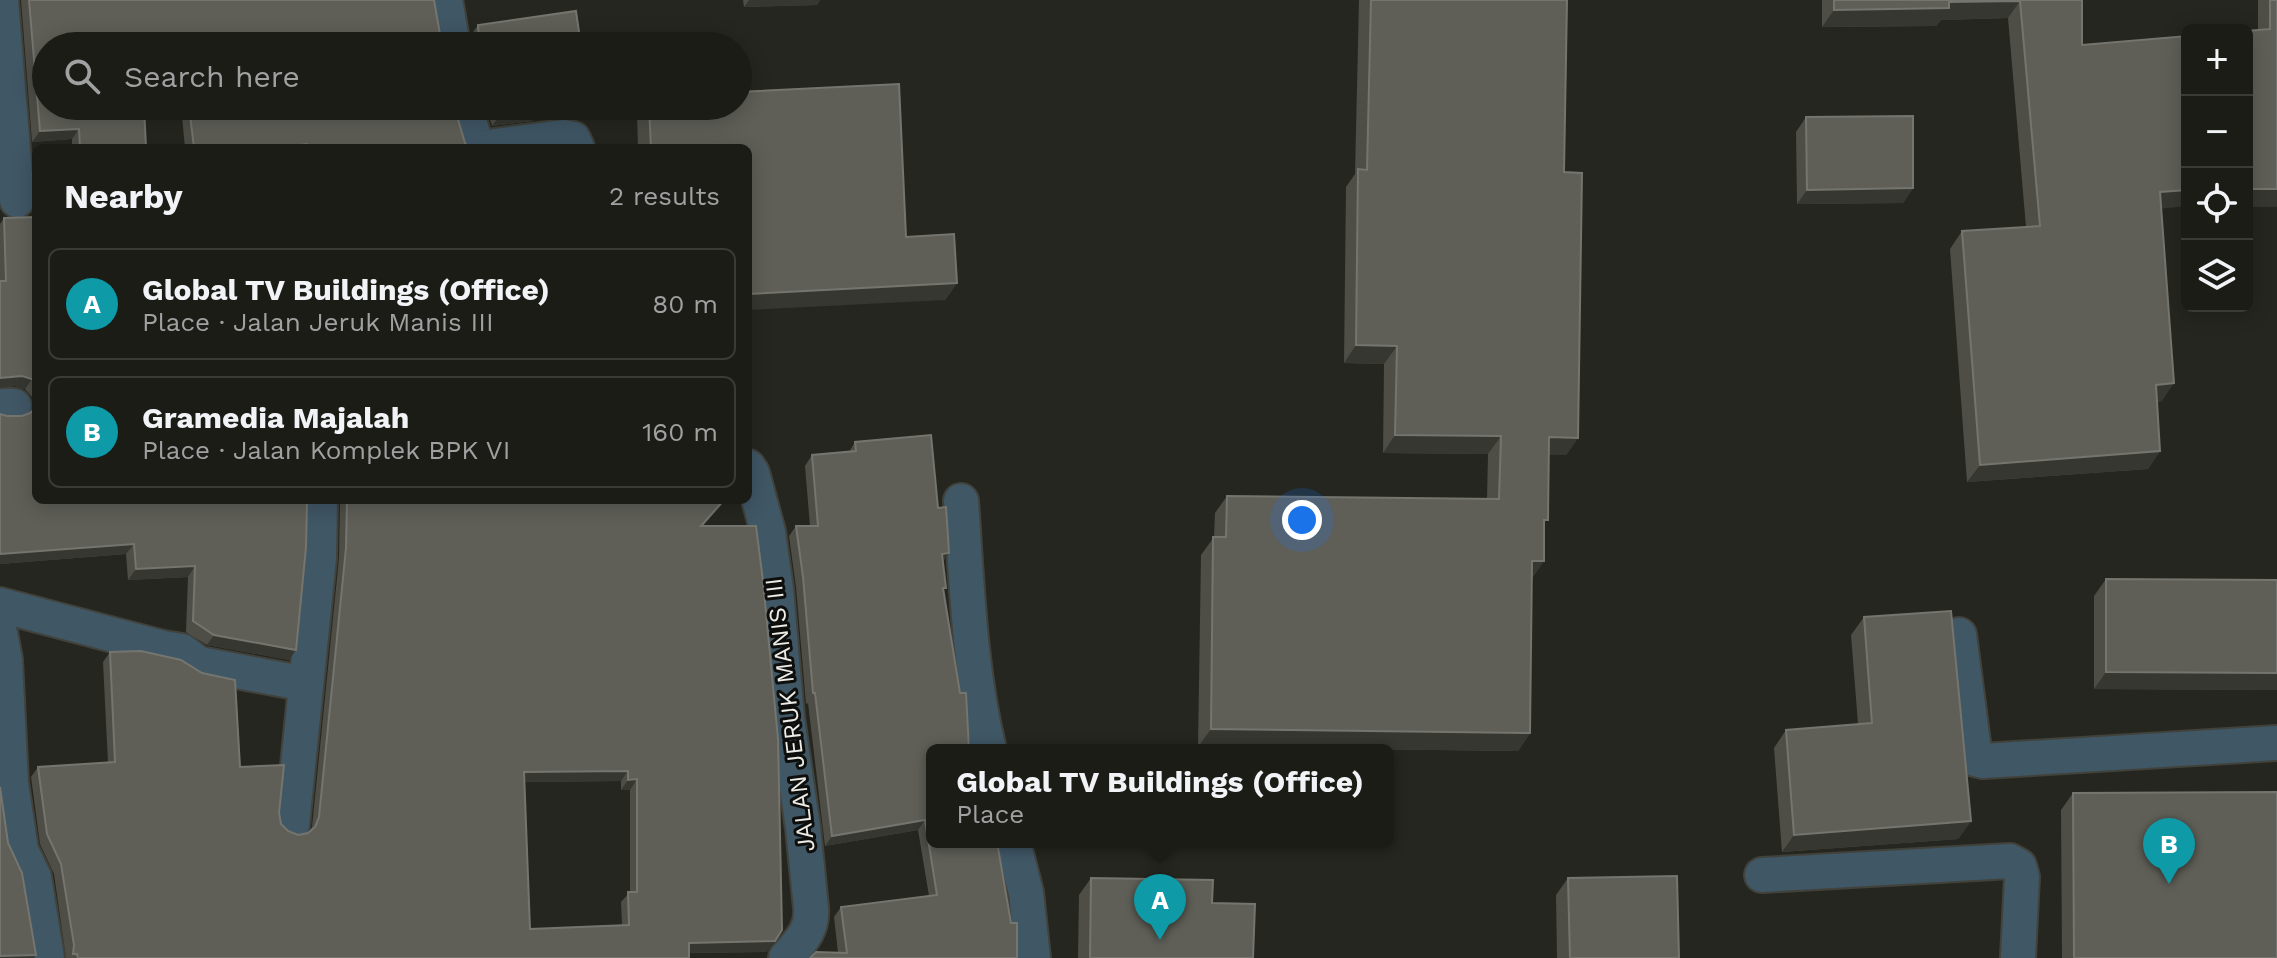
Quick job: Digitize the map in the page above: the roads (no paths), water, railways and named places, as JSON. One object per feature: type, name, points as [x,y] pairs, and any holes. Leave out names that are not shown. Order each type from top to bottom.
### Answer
[{"type":"street","points":[[1,0],[18,200]]},
{"type":"street","points":[[445,0],[451,32]]},
{"type":"street","points":[[469,120],[477,144]]},
{"type":"street","points":[[509,144],[563,137],[573,139],[575,144]]},
{"type":"street","name":"JALAN JERUK MANIS III","points":[[752,473],[768,532],[776,589],[787,718],[812,918],[809,930],[786,958]]},
{"type":"street","points":[[961,501],[971,638],[988,744]]},
{"type":"street","points":[[292,825],[319,558],[320,504]]},
{"type":"street","points":[[0,605],[182,651],[199,664],[306,684]]},
{"type":"street","points":[[0,633],[5,660],[11,851],[34,877],[47,958]]},
{"type":"street","points":[[1959,635],[1975,759],[1983,761],[2277,743]]},
{"type":"street","points":[[1015,848],[1026,893],[1033,958]]},
{"type":"street","points":[[1762,875],[2010,861],[2019,866],[2022,877],[2018,958]]},
{"type":"place","name":"Gramedia Majalah","points":[[2169,884]]},
{"type":"place","name":"Global TV Buildings (Office)","points":[[1160,940]]}]
